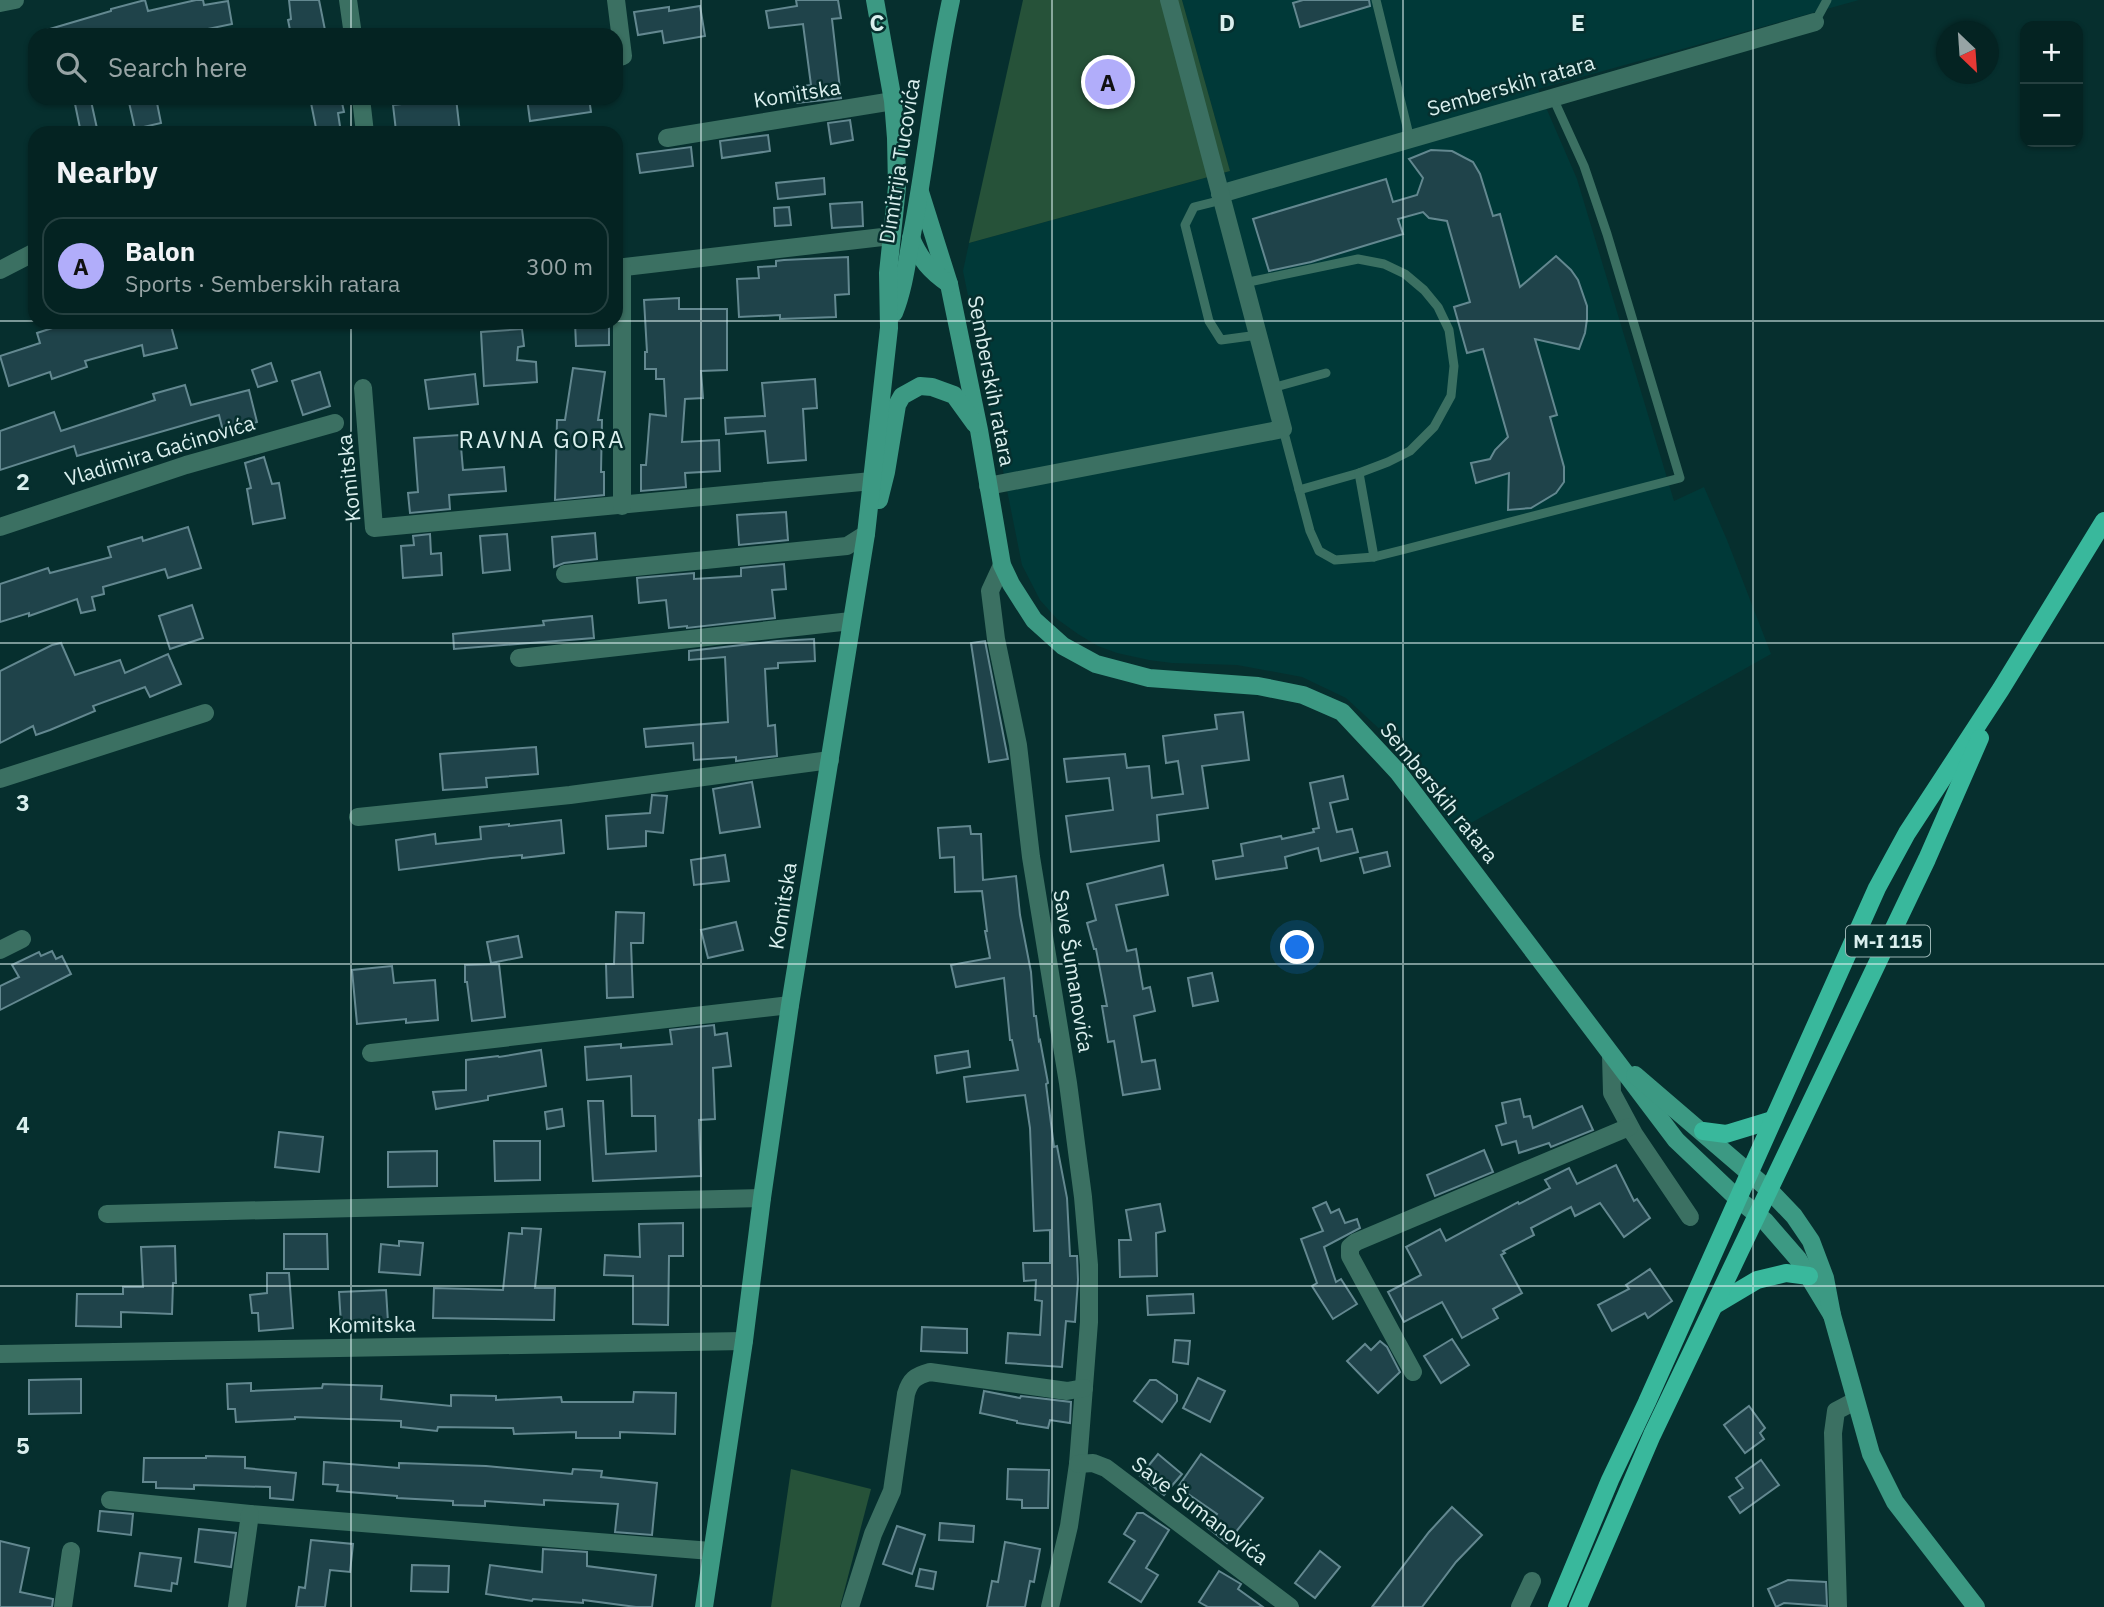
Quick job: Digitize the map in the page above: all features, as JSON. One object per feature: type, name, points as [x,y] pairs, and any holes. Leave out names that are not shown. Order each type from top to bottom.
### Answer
[{"type":"main road","name":"Komitska","points":[[704,1607],[790,1005],[866,534],[889,328],[888,273],[897,187],[893,100],[875,0]]},
{"type":"main road","name":"Dimitrija Tucovića","points":[[889,328],[898,302],[920,192],[951,0]]},
{"type":"main road","name":"Semberskih ratara","points":[[897,187],[919,257],[932,273],[948,284]]},
{"type":"main road","name":"Semberskih ratara","points":[[920,192],[948,284],[979,430],[1002,565],[1034,620],[1063,646],[1096,664],[1149,678],[1258,685],[1303,695],[1342,712],[1398,772],[1611,1055]]},
{"type":"main road","points":[[866,534],[879,502],[897,405],[902,396],[920,386],[932,387],[954,395],[979,430]]},
{"type":"main road","name":"M-I 115","points":[[1556,1607],[1610,1480],[1877,888],[1907,833],[2001,690],[2104,521]]},
{"type":"main road","name":"M-I 115","points":[[1578,1607],[1653,1436],[1927,859],[2001,690]]},
{"type":"main road","points":[[1611,1055],[1769,1190],[1794,1216],[1811,1241],[1825,1278],[1832,1315],[1871,1454],[1895,1502],[1976,1607]]},
{"type":"main road","points":[[1611,1055],[1676,1140],[1738,1199],[1758,1214],[1793,1253],[1832,1315]]},
{"type":"main road","points":[[1703,1131],[1726,1135],[1772,1120]]},
{"type":"main road","points":[[1715,1305],[1757,1280],[1786,1273],[1809,1276]]},
{"type":"street","points":[[0,4],[15,0]]},
{"type":"street","points":[[348,0],[352,28]]},
{"type":"street","points":[[616,0],[620,28]]},
{"type":"street","points":[[1169,0],[1283,429]]},
{"type":"street","name":"Semberskih ratara","points":[[1221,197],[1410,139],[1815,22]]},
{"type":"street","name":"Komitska","points":[[667,138],[893,100]]},
{"type":"street","points":[[362,105],[364,126]]},
{"type":"street","points":[[623,267],[891,236]]},
{"type":"street","points":[[0,270],[28,256]]},
{"type":"street","points":[[620,329],[622,506]]},
{"type":"street","name":"Komitska","points":[[363,388],[374,528],[872,481]]},
{"type":"street","name":"Vladimira Gaćinovića","points":[[0,527],[199,461],[335,423]]},
{"type":"street","name":"Semberskih ratara","points":[[988,486],[1283,429]]},
{"type":"street","points":[[565,574],[847,547],[866,534]]},
{"type":"street","name":"Save Šumanovića","points":[[1002,565],[990,591],[996,639],[1018,745],[1031,857],[1068,1083],[1089,1265],[1089,1322],[1078,1464],[1069,1527],[1050,1607]]},
{"type":"street","points":[[519,658],[851,621]]},
{"type":"street","points":[[0,779],[205,713]]},
{"type":"street","points":[[358,817],[570,795],[830,760]]},
{"type":"street","points":[[0,950],[22,939]]},
{"type":"street","points":[[371,1054],[790,1005]]},
{"type":"street","points":[[1611,1055],[1612,1093],[1629,1127],[1690,1217]]},
{"type":"street","points":[[1413,1372],[1350,1256],[1350,1247],[1356,1242],[1629,1127]]},
{"type":"street","points":[[107,1214],[762,1198]]},
{"type":"street","name":"Komitska","points":[[0,1353],[744,1341]]},
{"type":"street","points":[[850,1607],[873,1534],[892,1491],[910,1381],[929,1372],[1067,1391],[1084,1388]]},
{"type":"street","points":[[1838,1607],[1833,1433],[1836,1411],[1855,1401]]},
{"type":"street","name":"Save Šumanovića","points":[[1078,1464],[1093,1463],[1106,1468],[1290,1607]]},
{"type":"street","points":[[110,1500],[250,1514],[711,1551]]},
{"type":"street","points":[[237,1607],[250,1514]]},
{"type":"street","points":[[63,1607],[71,1551]]},
{"type":"street","points":[[1520,1607],[1532,1581]]},
{"type":"lane","points":[[1376,0],[1410,139]]},
{"type":"lane","points":[[1815,22],[1827,0]]},
{"type":"lane","points":[[1283,429],[1310,531],[1319,551],[1335,560],[1374,557],[1680,478],[1584,166],[1553,98]]},
{"type":"lane","points":[[1221,197],[1194,207],[1185,226],[1209,321],[1222,340],[1258,335]]},
{"type":"lane","points":[[1244,283],[1358,259],[1384,264],[1405,274],[1424,290],[1438,307],[1449,330],[1454,366],[1451,396],[1434,427],[1410,451],[1388,462],[1299,490]]},
{"type":"lane","points":[[1272,388],[1326,373]]},
{"type":"lane","points":[[1359,473],[1374,557]]},
{"type":"shaded area","points":[[1182,0],[1859,0],[1538,89],[1577,179],[1674,501],[1704,487],[1771,654],[1455,832],[1401,749],[1346,698],[1302,677],[1237,665],[1172,663],[1117,653],[1098,646],[1057,619],[1040,600],[1022,565],[963,271],[969,243],[1230,171]]},
{"type":"green space","points":[[1023,0],[1182,0],[1230,171],[969,243]]},
{"type":"green space","points":[[791,1469],[871,1489],[840,1607],[771,1607]]},
{"type":"building","points":[[145,0],[148,11],[196,0],[203,0],[204,5],[228,1],[232,24],[213,28],[53,28]]},
{"type":"building","points":[[289,0],[319,0],[325,28],[290,28],[288,20],[291,19]]},
{"type":"building","points":[[796,0],[838,0],[841,18],[832,19],[841,98],[797,103],[794,87],[811,85],[803,24],[769,28],[766,11],[797,6]]},
{"type":"building","points":[[1303,0],[1369,0],[1370,6],[1300,27],[1293,3]]},
{"type":"building","points":[[700,6],[705,36],[664,43],[662,31],[638,35],[634,12],[669,7],[669,11]]},
{"type":"building","points":[[75,105],[92,105],[96,126],[80,126]]},
{"type":"building","points":[[130,105],[157,105],[161,123],[134,126]]},
{"type":"building","points":[[311,105],[342,105],[344,112],[338,113],[340,126],[316,126]]},
{"type":"building","points":[[393,105],[457,105],[459,126],[395,126]]},
{"type":"building","points":[[528,105],[590,105],[591,112],[530,121]]},
{"type":"building","points":[[850,120],[853,140],[831,144],[828,123]]},
{"type":"building","points":[[768,135],[770,151],[722,158],[720,141]]},
{"type":"building","points":[[691,147],[693,166],[640,173],[637,154]]},
{"type":"building","points":[[1431,150],[1452,151],[1473,162],[1480,174],[1493,216],[1500,214],[1520,287],[1556,256],[1578,280],[1587,306],[1585,333],[1579,349],[1535,339],[1557,415],[1550,417],[1564,467],[1564,482],[1556,493],[1531,508],[1508,510],[1509,473],[1476,483],[1471,463],[1490,459],[1508,437],[1483,349],[1467,353],[1454,307],[1470,302],[1447,221],[1429,218],[1423,212],[1398,219],[1403,234],[1311,262],[1269,271],[1253,219],[1386,179],[1393,202],[1417,195],[1423,178],[1409,159]]},
{"type":"building","points":[[824,178],[825,194],[778,199],[776,183]]},
{"type":"building","points":[[862,202],[863,226],[832,228],[830,204]]},
{"type":"building","points":[[789,207],[791,225],[775,226],[774,208]]},
{"type":"building","points":[[848,257],[849,294],[835,295],[836,317],[739,317],[737,279],[759,278],[758,267],[776,266],[776,261],[784,260]]},
{"type":"building","points":[[679,298],[679,309],[727,309],[727,370],[701,371],[703,398],[685,399],[682,442],[719,440],[720,471],[685,473],[686,487],[641,491],[641,465],[646,465],[650,414],[666,416],[664,379],[656,379],[656,369],[645,369],[647,352],[644,300]]},
{"type":"building","points":[[49,329],[172,329],[177,348],[144,356],[142,345],[85,361],[87,367],[52,379],[50,372],[9,386],[0,356],[40,343],[37,333]]},
{"type":"building","points":[[522,329],[524,346],[518,347],[517,360],[536,362],[537,382],[484,386],[481,332]]},
{"type":"building","points":[[575,329],[609,329],[609,345],[576,346]]},
{"type":"building","points":[[271,363],[277,381],[258,387],[252,370]]},
{"type":"building","points":[[573,368],[605,372],[598,420],[602,420],[601,472],[604,472],[604,495],[555,500],[557,420],[565,420]]},
{"type":"building","points":[[320,372],[330,406],[303,415],[292,381]]},
{"type":"building","points":[[475,374],[478,404],[429,409],[425,380]]},
{"type":"building","points":[[815,379],[817,408],[803,409],[806,460],[768,463],[765,431],[726,434],[725,418],[765,416],[762,383]]},
{"type":"building","points":[[185,385],[191,405],[249,390],[257,422],[223,431],[219,415],[77,456],[74,446],[0,470],[0,431],[54,412],[61,431],[155,400],[153,394]]},
{"type":"building","points":[[460,435],[463,470],[504,467],[506,491],[449,495],[450,509],[410,513],[408,493],[418,492],[414,438]]},
{"type":"building","points":[[264,457],[272,484],[279,483],[285,518],[253,524],[247,489],[251,488],[245,463]]},
{"type":"building","points":[[786,512],[788,540],[739,545],[737,515]]},
{"type":"building","points":[[188,527],[201,568],[168,578],[165,569],[103,587],[104,594],[92,597],[95,610],[81,613],[77,599],[29,616],[29,613],[0,622],[0,584],[48,568],[50,573],[111,557],[108,547],[142,537],[143,541]]},
{"type":"building","points":[[595,533],[597,559],[564,563],[554,567],[552,537]]},
{"type":"building","points":[[430,534],[431,554],[441,553],[442,575],[403,578],[401,546],[414,545],[413,536]]},
{"type":"building","points":[[507,534],[510,570],[483,573],[480,536]]},
{"type":"building","points":[[784,564],[786,589],[772,590],[775,618],[669,628],[666,600],[639,603],[637,578],[694,573],[694,579],[741,576],[741,568]]},
{"type":"building","points":[[192,605],[203,638],[170,649],[159,616]]},
{"type":"building","points":[[592,616],[594,638],[454,649],[453,634],[544,625],[543,621]]},
{"type":"building","points":[[814,639],[815,661],[778,663],[778,668],[765,669],[768,726],[775,725],[777,756],[736,761],[736,757],[694,760],[693,743],[646,747],[644,729],[728,722],[725,657],[689,660],[689,651]]},
{"type":"building","points":[[985,641],[1008,759],[989,762],[971,643]]},
{"type":"building","points":[[61,643],[75,675],[120,660],[125,673],[168,654],[181,684],[150,697],[145,687],[93,706],[95,711],[50,730],[36,735],[33,726],[0,743],[0,671]]},
{"type":"building","points":[[1243,712],[1249,760],[1202,766],[1208,808],[1157,815],[1159,841],[1071,852],[1066,816],[1113,810],[1109,778],[1067,782],[1064,759],[1125,754],[1127,768],[1149,766],[1152,798],[1183,794],[1178,761],[1166,763],[1163,736],[1217,729],[1215,715]]},
{"type":"building","points":[[536,747],[538,774],[486,778],[487,787],[443,790],[440,754]]},
{"type":"building","points":[[1343,776],[1348,799],[1330,803],[1337,832],[1352,829],[1358,852],[1321,861],[1318,848],[1285,857],[1287,868],[1216,879],[1213,861],[1243,856],[1241,844],[1281,836],[1282,839],[1314,832],[1313,829],[1319,828],[1310,783]]},
{"type":"building","points":[[752,782],[760,827],[720,833],[713,789]]},
{"type":"building","points":[[652,795],[667,796],[663,833],[646,831],[646,846],[608,849],[606,816],[650,813]]},
{"type":"building","points":[[561,820],[564,853],[522,858],[522,855],[491,858],[399,870],[396,840],[435,834],[436,844],[481,839],[480,827]]},
{"type":"building","points":[[970,826],[971,834],[981,834],[983,880],[1016,876],[1031,972],[1034,1016],[1048,1083],[1054,1147],[1057,1146],[1067,1198],[1070,1256],[1077,1256],[1075,1322],[1066,1321],[1062,1367],[1006,1363],[1008,1333],[1040,1335],[1042,1301],[1035,1300],[1036,1280],[1024,1281],[1023,1263],[1050,1263],[1050,1230],[1034,1231],[1030,1128],[1025,1095],[967,1102],[964,1077],[1018,1070],[1010,1040],[1004,978],[956,987],[951,965],[990,958],[982,891],[955,892],[954,857],[940,858],[938,828]]},
{"type":"building","points":[[1387,852],[1390,866],[1364,873],[1360,858]]},
{"type":"building","points":[[725,855],[729,881],[694,885],[691,860]]},
{"type":"building","points":[[1163,865],[1168,895],[1116,905],[1127,951],[1136,949],[1143,989],[1150,987],[1155,1011],[1134,1016],[1142,1062],[1155,1060],[1160,1089],[1123,1095],[1114,1041],[1108,1042],[1102,1006],[1107,1006],[1096,949],[1087,923],[1096,920],[1087,884]]},
{"type":"building","points":[[616,912],[644,913],[643,943],[631,943],[633,997],[607,998],[606,964],[614,964]]},
{"type":"building","points":[[736,922],[743,950],[708,958],[701,930]]},
{"type":"building","points":[[518,936],[522,957],[491,963],[487,942]]},
{"type":"building","points":[[52,951],[56,959],[62,956],[71,974],[0,1010],[0,986],[19,977],[12,965],[39,952],[41,956]]},
{"type":"building","points":[[499,964],[505,1017],[472,1021],[465,982],[465,965]]},
{"type":"building","points":[[392,966],[394,983],[435,980],[438,1020],[406,1023],[406,1019],[357,1024],[352,970]]},
{"type":"building","points":[[1212,973],[1218,1001],[1193,1006],[1188,978]]},
{"type":"building","points":[[714,1025],[715,1035],[727,1033],[731,1066],[713,1068],[715,1119],[699,1120],[701,1176],[593,1181],[588,1101],[603,1101],[606,1154],[656,1151],[655,1116],[632,1116],[631,1076],[587,1080],[585,1047],[621,1044],[621,1048],[672,1044],[670,1030]]},
{"type":"building","points":[[541,1050],[546,1086],[436,1109],[433,1092],[466,1090],[466,1060]]},
{"type":"building","points":[[968,1051],[970,1067],[937,1073],[935,1056]]},
{"type":"building","points":[[1520,1099],[1524,1117],[1530,1116],[1533,1128],[1582,1106],[1593,1130],[1551,1147],[1549,1143],[1519,1153],[1516,1141],[1502,1145],[1496,1126],[1506,1123],[1502,1103]]},
{"type":"building","points":[[562,1109],[564,1126],[547,1129],[545,1112]]},
{"type":"building","points":[[279,1132],[323,1137],[319,1172],[275,1167]]},
{"type":"building","points":[[494,1141],[540,1141],[540,1180],[495,1181]]},
{"type":"building","points":[[1484,1150],[1493,1172],[1435,1196],[1427,1175]]},
{"type":"building","points":[[437,1151],[437,1186],[388,1187],[388,1152]]},
{"type":"building","points":[[1616,1165],[1634,1201],[1637,1199],[1650,1218],[1624,1237],[1600,1203],[1575,1216],[1571,1207],[1531,1228],[1534,1235],[1503,1251],[1505,1253],[1501,1255],[1522,1293],[1493,1309],[1498,1318],[1462,1338],[1442,1302],[1404,1322],[1388,1292],[1421,1275],[1406,1247],[1440,1229],[1446,1241],[1550,1188],[1545,1180],[1569,1168],[1577,1184]]},
{"type":"building","points":[[1326,1202],[1331,1213],[1339,1209],[1345,1223],[1357,1219],[1360,1228],[1324,1247],[1336,1282],[1341,1279],[1357,1304],[1333,1319],[1312,1286],[1317,1283],[1301,1239],[1323,1231],[1313,1208]]},
{"type":"building","points":[[1160,1204],[1165,1231],[1156,1233],[1157,1276],[1120,1277],[1119,1240],[1131,1240],[1126,1210]]},
{"type":"building","points":[[683,1223],[683,1256],[669,1256],[668,1325],[633,1324],[633,1276],[604,1275],[605,1255],[640,1257],[639,1224]]},
{"type":"building","points":[[522,1228],[541,1229],[535,1288],[555,1288],[554,1320],[433,1318],[434,1288],[503,1290],[509,1233],[522,1234]]},
{"type":"building","points":[[284,1234],[327,1234],[328,1269],[284,1269]]},
{"type":"building","points":[[399,1241],[423,1243],[420,1275],[379,1272],[381,1244],[399,1246]]},
{"type":"building","points":[[175,1246],[176,1283],[173,1283],[172,1314],[121,1312],[121,1327],[76,1326],[77,1294],[123,1294],[123,1287],[143,1287],[141,1247]]},
{"type":"building","points":[[1650,1269],[1672,1301],[1648,1318],[1645,1313],[1612,1331],[1598,1305],[1629,1289],[1626,1285]]},
{"type":"building","points":[[267,1273],[289,1273],[293,1328],[259,1331],[258,1313],[252,1313],[250,1295],[267,1293]]},
{"type":"building","points":[[386,1290],[388,1322],[341,1324],[339,1292]]},
{"type":"building","points":[[1193,1294],[1194,1313],[1148,1315],[1147,1296]]},
{"type":"building","points":[[922,1327],[967,1329],[967,1353],[921,1351]]},
{"type":"building","points":[[1452,1339],[1469,1365],[1441,1383],[1424,1356]]},
{"type":"building","points":[[1175,1340],[1190,1341],[1188,1364],[1173,1362]]},
{"type":"building","points":[[1380,1341],[1387,1347],[1400,1372],[1378,1393],[1347,1361],[1365,1344],[1371,1350]]},
{"type":"building","points":[[1198,1378],[1225,1391],[1210,1422],[1183,1408]]},
{"type":"building","points":[[81,1379],[81,1413],[29,1414],[29,1380]]},
{"type":"building","points":[[1150,1380],[1156,1380],[1177,1395],[1177,1401],[1162,1422],[1134,1401]]},
{"type":"building","points":[[251,1383],[251,1391],[322,1388],[323,1384],[382,1386],[381,1399],[451,1406],[451,1395],[496,1396],[496,1400],[561,1397],[562,1402],[633,1402],[634,1392],[676,1393],[675,1434],[620,1432],[620,1438],[576,1438],[576,1432],[514,1434],[513,1428],[438,1427],[437,1431],[401,1427],[401,1421],[295,1417],[236,1422],[235,1409],[228,1409],[227,1384]]},
{"type":"building","points":[[984,1391],[1020,1398],[1071,1402],[1070,1423],[1050,1420],[1048,1428],[980,1413]]},
{"type":"building","points":[[1749,1406],[1765,1428],[1760,1433],[1764,1439],[1745,1453],[1724,1425]]},
{"type":"building","points":[[1158,1454],[1182,1474],[1164,1495],[1140,1476]]},
{"type":"building","points":[[1201,1454],[1263,1498],[1227,1543],[1207,1527],[1217,1514],[1178,1487]]},
{"type":"building","points":[[245,1457],[245,1468],[296,1473],[293,1500],[270,1498],[270,1487],[194,1485],[194,1489],[156,1488],[156,1482],[143,1482],[144,1458]]},
{"type":"building","points":[[1761,1460],[1779,1485],[1740,1513],[1729,1497],[1743,1488],[1736,1478]]},
{"type":"building","points":[[324,1462],[399,1468],[399,1463],[486,1466],[572,1474],[573,1469],[602,1471],[601,1477],[657,1483],[652,1535],[615,1532],[618,1504],[544,1500],[544,1505],[485,1501],[485,1506],[453,1505],[453,1501],[337,1491],[338,1485],[323,1484]]},
{"type":"building","points":[[1008,1469],[1049,1470],[1048,1508],[1022,1508],[1022,1500],[1007,1499]]},
{"type":"building","points":[[1452,1507],[1482,1535],[1456,1562],[1422,1607],[1372,1607],[1429,1532]]},
{"type":"building","points":[[100,1511],[133,1514],[131,1535],[98,1531]]},
{"type":"building","points":[[1137,1513],[1143,1513],[1169,1530],[1146,1568],[1158,1575],[1141,1602],[1109,1582],[1135,1541],[1124,1534]]},
{"type":"building","points":[[940,1523],[974,1526],[973,1542],[939,1540]]},
{"type":"building","points":[[897,1526],[925,1535],[912,1574],[883,1564]]},
{"type":"building","points":[[199,1529],[236,1533],[231,1567],[195,1562]]},
{"type":"building","points":[[311,1540],[353,1544],[350,1572],[330,1570],[325,1607],[296,1607],[299,1587],[305,1588]]},
{"type":"building","points":[[0,1541],[29,1548],[20,1592],[53,1599],[52,1607],[0,1607]]},
{"type":"building","points":[[1005,1542],[1040,1549],[1034,1582],[1030,1581],[1025,1607],[987,1607],[992,1581],[998,1582]]},
{"type":"building","points":[[543,1549],[587,1552],[587,1566],[656,1575],[652,1607],[583,1600],[583,1603],[532,1601],[486,1594],[490,1565],[542,1572]]},
{"type":"building","points":[[1320,1551],[1340,1567],[1315,1598],[1295,1583]]},
{"type":"building","points":[[140,1553],[181,1558],[177,1584],[172,1583],[171,1591],[135,1586]]},
{"type":"building","points":[[412,1565],[449,1566],[448,1592],[411,1591]]},
{"type":"building","points":[[920,1569],[936,1572],[933,1589],[916,1586]]},
{"type":"building","points":[[1219,1571],[1241,1584],[1238,1589],[1263,1607],[1208,1607],[1199,1602]]},
{"type":"building","points":[[1788,1580],[1826,1582],[1827,1606],[1784,1603],[1776,1607],[1768,1589]]},
{"type":"place","name":"Balon","points":[[1108,82]]},
{"type":"district","name":"RAVNA GORA","points":[[542,440]]}]
